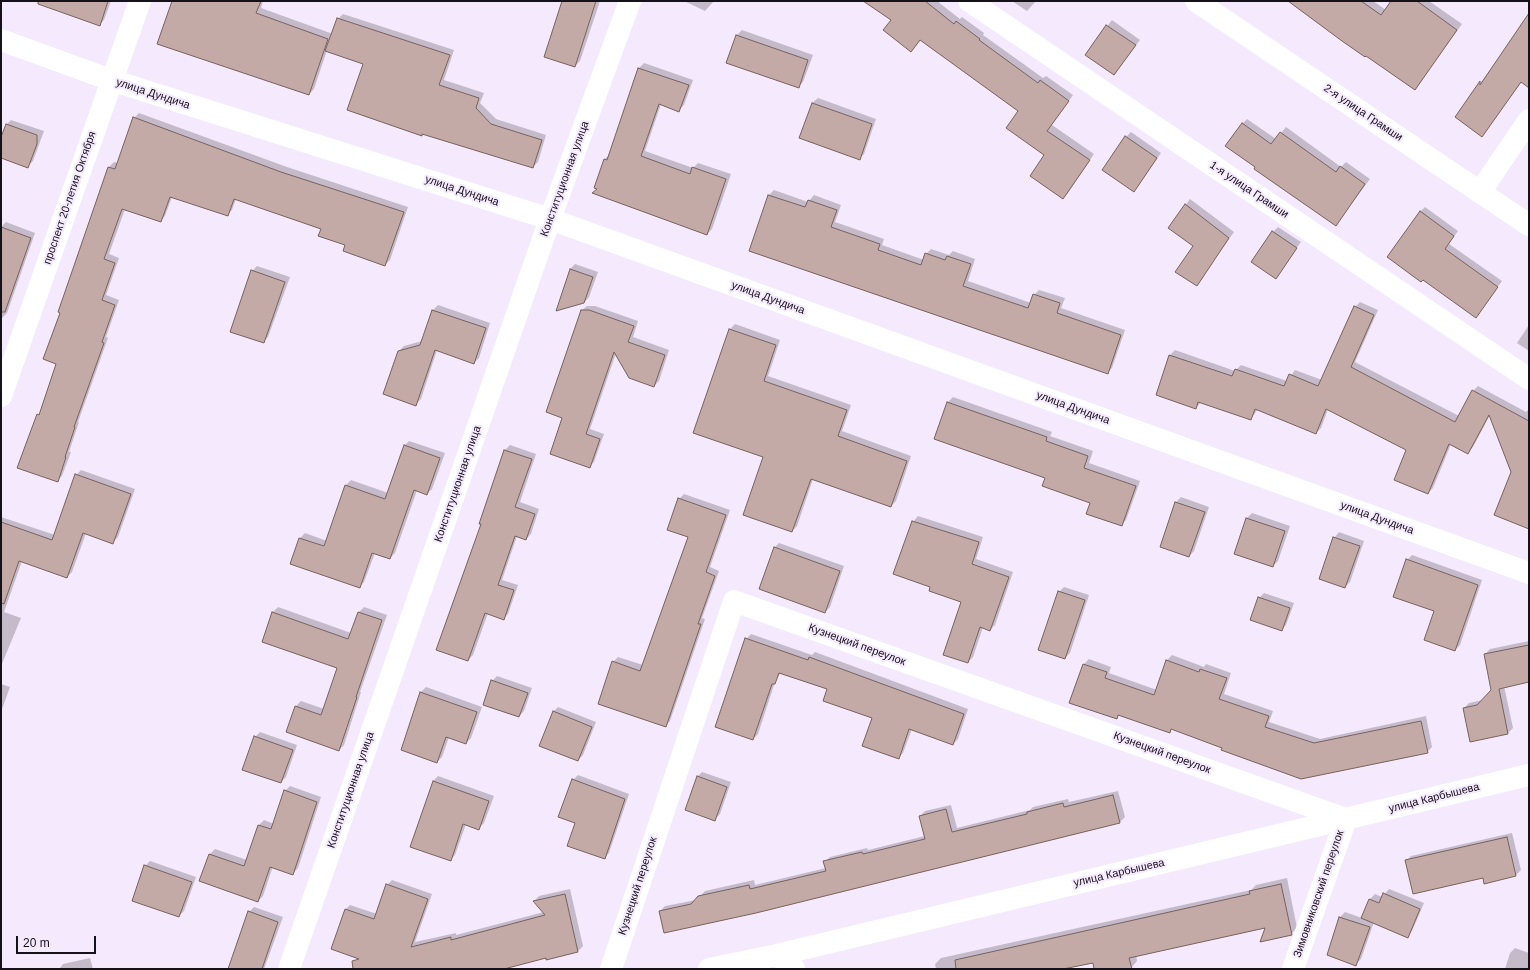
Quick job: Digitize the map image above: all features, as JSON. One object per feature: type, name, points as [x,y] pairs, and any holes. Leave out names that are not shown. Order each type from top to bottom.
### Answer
[{"type":"street","name":"проспект 20-летия Октября","points":[[1,396],[140,1]]},
{"type":"street","name":"Конституционная улица","points":[[289,969],[550,220],[630,1]]},
{"type":"street","name":"1-я улица Грамши","points":[[969,1],[1529,379]]},
{"type":"street","name":"2-я улица Грамши","points":[[1196,1],[1529,225]]},
{"type":"street","name":"улица Дундича","points":[[1,40],[111,80],[550,220],[1529,573]]},
{"type":"street","points":[[1480,192],[1529,120]]},
{"type":"street","name":"Кузнецкий переулок","points":[[611,969],[734,601],[1346,819]]},
{"type":"street","name":"улица Карбышева","points":[[709,969],[777,955],[1529,775]]},
{"type":"street","name":"Зимовниковский переулок","points":[[1293,969],[1346,819]]},
{"type":"street","points":[[777,955],[794,969]]},
{"type":"building","points":[[38,1],[108,1],[100,26],[38,4]]},
{"type":"building","points":[[172,1],[261,1],[256,13],[328,39],[309,95],[157,44]]},
{"type":"building","points":[[562,1],[596,1],[575,67],[544,57]]},
{"type":"building","points":[[863,1],[925,1],[954,24],[956,21],[980,39],[979,40],[1038,83],[1040,80],[1069,101],[1047,131],[1090,160],[1063,199],[1030,176],[1044,155],[1006,128],[1018,111],[920,40],[911,52],[883,30],[891,20]]},
{"type":"building","points":[[1288,1],[1361,1],[1381,15],[1391,1],[1417,1],[1457,30],[1415,90],[1342,41]]},
{"type":"building","points":[[1529,13],[1529,88],[1521,82],[1482,137],[1455,117],[1480,81],[1480,85]]},
{"type":"building","points":[[337,18],[450,55],[439,85],[479,98],[476,108],[491,124],[542,140],[533,168],[422,134],[422,136],[347,110],[363,64],[325,51]]},
{"type":"building","points":[[1106,25],[1136,45],[1114,75],[1085,55]]},
{"type":"building","points":[[736,35],[808,60],[799,88],[726,63]]},
{"type":"building","points":[[638,68],[689,85],[679,112],[659,104],[641,156],[690,174],[692,167],[726,179],[707,235],[592,193],[597,189],[594,188],[604,159],[607,160]]},
{"type":"building","points":[[812,103],[872,124],[860,160],[799,138]]},
{"type":"building","points":[[133,117],[281,172],[404,212],[385,266],[343,251],[345,245],[318,236],[321,229],[234,199],[228,216],[170,197],[161,222],[122,209],[104,259],[115,263],[102,300],[115,305],[102,342],[104,343],[74,427],[58,482],[17,468],[37,414],[39,415],[56,364],[43,359],[60,313],[58,312],[108,167],[115,169]]},
{"type":"building","points":[[1242,123],[1271,144],[1280,132],[1336,172],[1340,166],[1365,184],[1336,226],[1254,169],[1255,167],[1225,146]]},
{"type":"building","points":[[6,124],[37,135],[37,144],[28,168],[1,158],[1,137]]},
{"type":"building","points":[[1125,136],[1157,158],[1134,192],[1102,170]]},
{"type":"building","points":[[768,195],[805,207],[808,200],[837,210],[831,227],[880,244],[878,250],[921,265],[925,253],[945,260],[947,256],[971,264],[963,286],[1028,308],[1033,294],[1060,303],[1057,313],[1121,335],[1108,374],[749,251]]},
{"type":"building","points":[[1185,204],[1229,238],[1197,286],[1175,272],[1193,246],[1168,228]]},
{"type":"building","points":[[1420,211],[1454,236],[1445,249],[1498,287],[1476,318],[1423,280],[1421,282],[1387,257]]},
{"type":"building","points":[[1,227],[31,238],[5,312],[1,312]]},
{"type":"building","points":[[1272,231],[1297,248],[1276,279],[1251,262]]},
{"type":"building","points":[[570,269],[593,277],[584,303],[556,311]]},
{"type":"building","points":[[251,270],[285,282],[264,343],[230,332]]},
{"type":"building","points":[[1354,306],[1374,315],[1351,367],[1455,422],[1472,390],[1529,421],[1529,529],[1494,515],[1511,472],[1489,415],[1468,454],[1449,444],[1428,494],[1394,480],[1406,450],[1326,409],[1316,434],[1255,409],[1251,420],[1198,402],[1196,409],[1156,395],[1169,355],[1232,376],[1235,369],[1284,386],[1289,374],[1318,386]]},
{"type":"building","points":[[432,310],[486,328],[474,364],[435,350],[416,406],[383,394],[398,351],[420,345]]},
{"type":"building","points":[[581,310],[589,310],[634,326],[628,342],[665,355],[654,387],[629,378],[614,352],[586,434],[600,439],[590,468],[550,454],[562,418],[546,412]]},
{"type":"building","points":[[729,329],[776,345],[764,381],[847,410],[838,436],[907,461],[891,507],[811,479],[792,532],[743,515],[763,457],[693,433]]},
{"type":"building","points":[[947,402],[1047,437],[1046,441],[1088,456],[1084,468],[1136,486],[1122,526],[1086,514],[1090,503],[1042,486],[1045,478],[934,439]]},
{"type":"building","points":[[404,445],[440,458],[427,495],[414,490],[390,559],[372,553],[360,588],[290,564],[299,538],[324,546],[345,485],[385,499]]},
{"type":"building","points":[[504,450],[532,459],[515,507],[535,514],[526,540],[515,536],[498,585],[514,590],[504,620],[485,613],[468,661],[436,650],[481,524],[479,524]]},
{"type":"building","points":[[75,474],[131,494],[113,544],[83,533],[67,578],[19,561],[4,604],[1,603],[1,522],[52,540]]},
{"type":"building","points":[[678,498],[726,515],[706,572],[715,576],[698,624],[701,624],[666,727],[598,704],[612,661],[640,671],[688,537],[667,530]]},
{"type":"building","points":[[1175,502],[1205,512],[1189,557],[1160,547]]},
{"type":"building","points":[[1246,518],[1285,531],[1273,567],[1234,554]]},
{"type":"building","points":[[912,521],[979,542],[972,564],[1009,577],[990,631],[980,627],[968,663],[943,655],[961,602],[929,591],[930,587],[893,574]]},
{"type":"building","points":[[1333,537],[1360,546],[1345,588],[1319,579]]},
{"type":"building","points":[[774,547],[840,571],[825,613],[759,589]]},
{"type":"building","points":[[1406,559],[1478,585],[1455,651],[1424,640],[1434,611],[1393,597]]},
{"type":"building","points":[[1058,591],[1085,600],[1065,659],[1038,650]]},
{"type":"building","points":[[1258,597],[1290,608],[1282,631],[1250,620]]},
{"type":"building","points":[[272,612],[348,639],[358,612],[382,620],[339,751],[286,732],[295,706],[321,715],[337,668],[262,642]]},
{"type":"building","points":[[745,638],[808,660],[809,657],[964,714],[953,745],[909,729],[899,759],[862,746],[872,718],[823,701],[827,689],[779,673],[775,684],[772,684],[753,740],[715,727]]},
{"type":"building","points":[[1529,645],[1529,682],[1499,689],[1508,734],[1470,742],[1463,708],[1477,705],[1491,690],[1484,654]]},
{"type":"building","points":[[1166,660],[1199,672],[1200,669],[1227,678],[1219,699],[1269,716],[1265,727],[1314,743],[1421,721],[1428,753],[1301,779],[1221,750],[1222,748],[1171,729],[1170,733],[1118,715],[1117,719],[1069,703],[1083,664],[1107,672],[1105,678],[1154,695]]},
{"type":"building","points":[[491,680],[528,693],[519,717],[483,705]]},
{"type":"building","points":[[420,692],[477,712],[466,744],[446,737],[437,763],[401,750]]},
{"type":"building","points":[[553,711],[592,727],[578,761],[539,746]]},
{"type":"building","points":[[254,736],[293,750],[281,783],[242,770]]},
{"type":"building","points":[[697,776],[727,787],[715,821],[685,810]]},
{"type":"building","points":[[572,779],[625,799],[605,859],[567,846],[575,823],[558,817]]},
{"type":"building","points":[[433,781],[489,801],[479,830],[463,824],[451,861],[410,847]]},
{"type":"building","points":[[284,790],[317,802],[293,875],[270,867],[258,902],[199,881],[209,854],[244,866],[258,825],[271,829]]},
{"type":"building","points":[[1113,795],[1120,823],[756,913],[664,933],[659,911],[691,904],[698,896],[749,885],[750,889],[826,871],[823,861],[862,852],[863,854],[925,839],[919,816],[946,809],[952,832],[1027,814],[1027,812],[1063,803],[1064,807]]},
{"type":"building","points":[[1507,837],[1516,876],[1484,884],[1483,878],[1413,894],[1405,860]]},
{"type":"building","points":[[144,865],[192,882],[179,917],[132,901]]},
{"type":"building","points":[[386,884],[428,899],[411,947],[451,937],[451,940],[545,915],[533,901],[565,894],[578,952],[546,960],[546,958],[504,969],[353,969],[352,961],[359,959],[331,949],[345,909],[374,919]]},
{"type":"building","points":[[1281,884],[1292,935],[1260,942],[1265,928],[1129,958],[1132,969],[1094,969],[1093,963],[1063,969],[956,969],[955,960],[1250,894],[1249,891]]},
{"type":"building","points":[[1383,893],[1420,909],[1408,938],[1361,918],[1369,899],[1379,903]]},
{"type":"building","points":[[248,911],[278,922],[262,969],[228,969]]},
{"type":"building","points":[[1339,917],[1370,927],[1356,966],[1327,955]]}]
